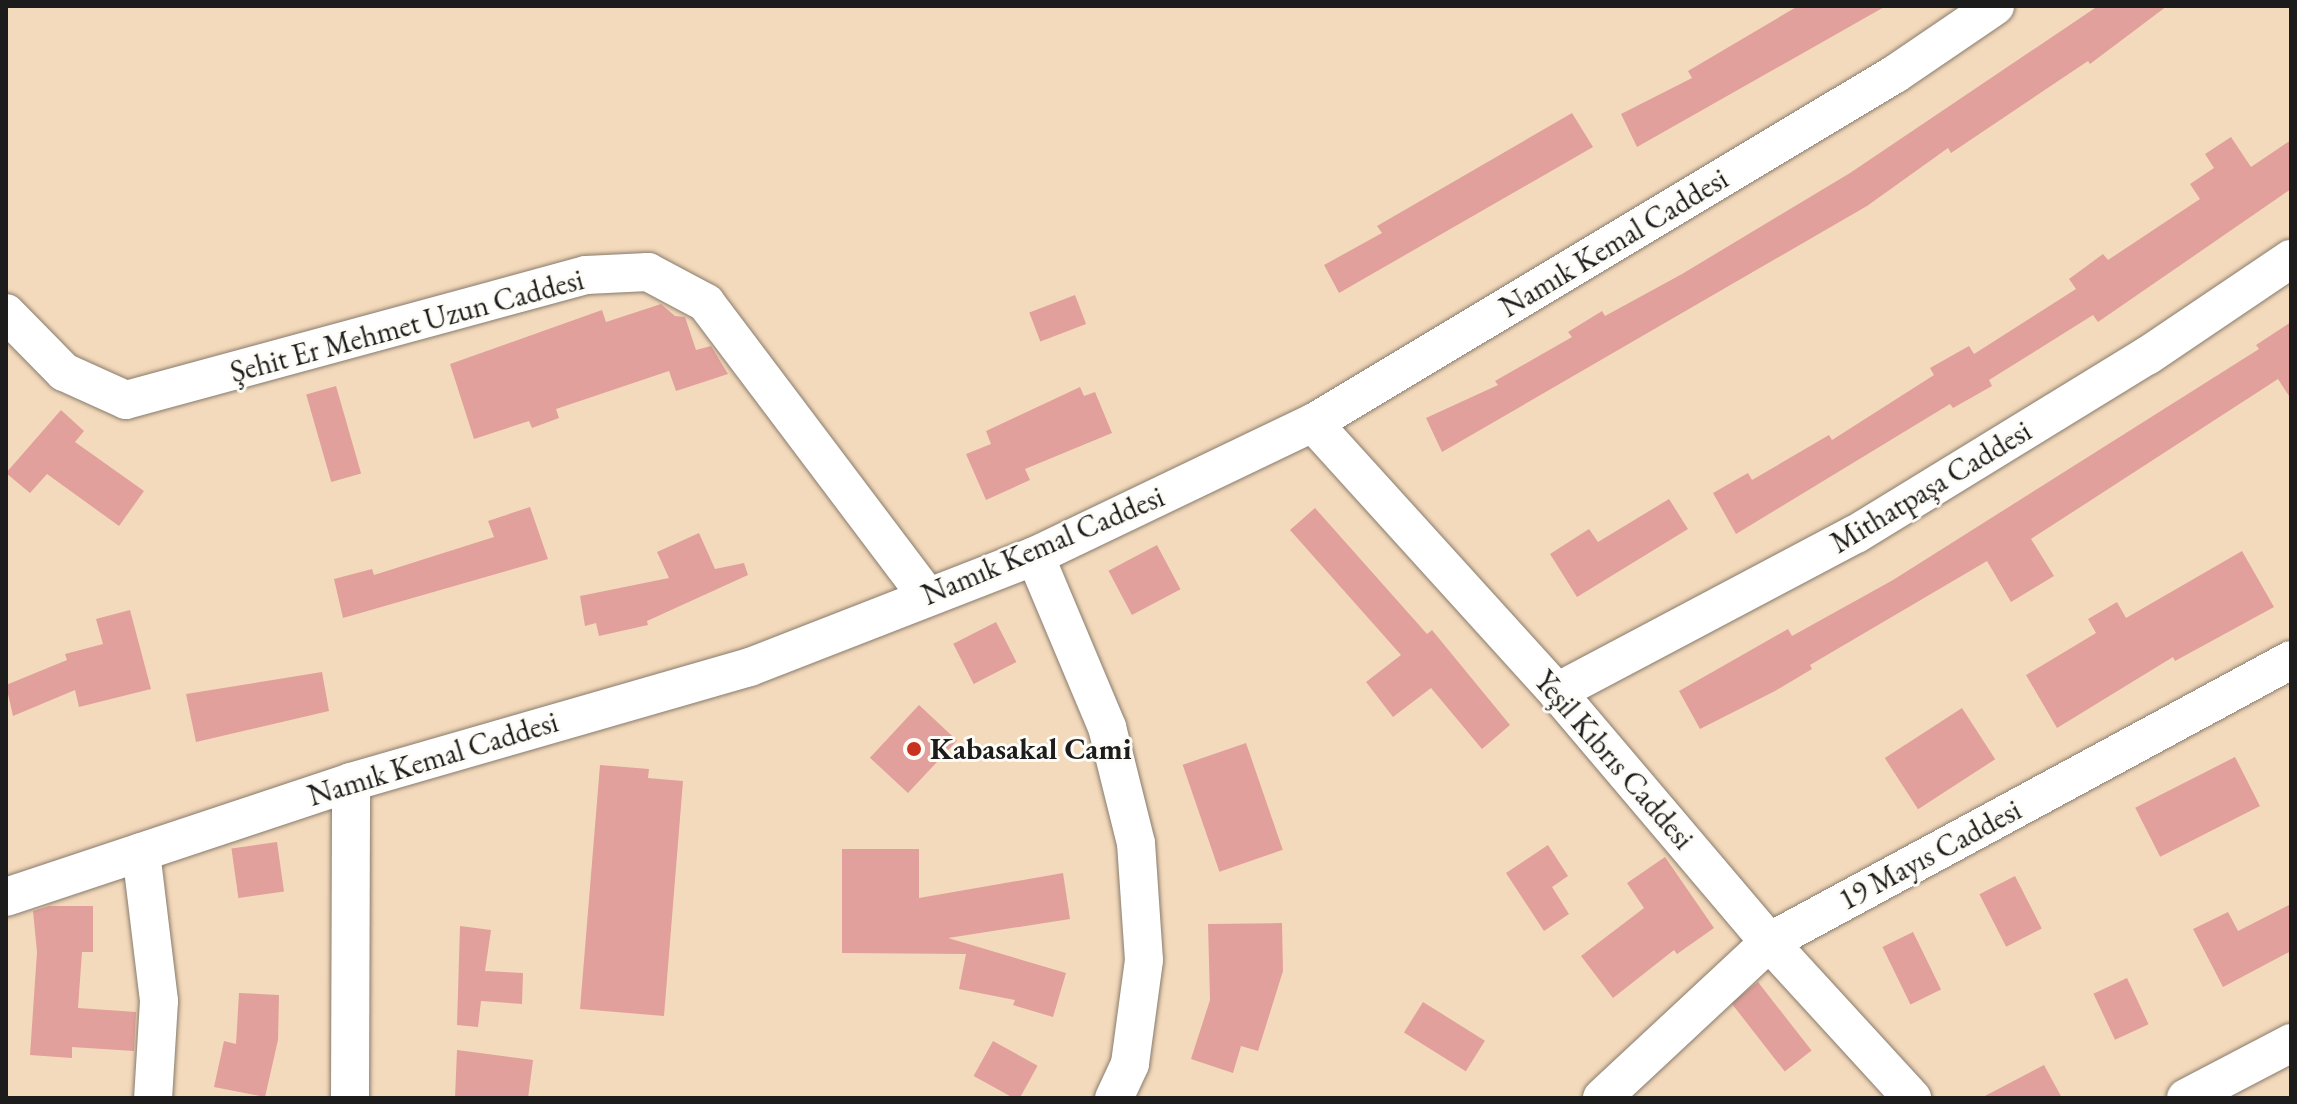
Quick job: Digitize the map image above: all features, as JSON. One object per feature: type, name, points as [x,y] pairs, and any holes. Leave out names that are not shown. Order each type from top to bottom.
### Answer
[{"type":"street","name":"Namık Kemal Caddesi","points":[[6,897],[351,782],[750,667],[1035,556],[1313,423],[1895,74],[1995,6]]},
{"type":"street","name":"Mithatpaşa Caddesi","points":[[1557,692],[1856,534],[2147,356],[2291,259]]},
{"type":"street","name":"Şehit Er Mehmet Uzun Caddesi","points":[[6,313],[64,372],[126,400],[586,275],[648,272],[706,303],[927,596]]},
{"type":"street","name":"Yeşil Kıbrıs Caddesi","points":[[1313,423],[1557,692],[1769,942],[1912,1098]]},
{"type":"street","points":[[1035,556],[1107,727],[1136,843],[1144,960],[1130,1064],[1114,1098]]},
{"type":"street","name":"19 Mayıs Caddesi","points":[[1602,1098],[1769,942],[2291,660]]},
{"type":"street","points":[[350,1098],[351,782]]},
{"type":"street","points":[[141,852],[159,1001],[153,1098]]},
{"type":"street","points":[[2186,1098],[2291,1043]]},
{"type":"building","points":[[1798,6],[1886,6],[1637,147],[1621,114],[1692,78],[1688,71]]},
{"type":"building","points":[[2098,6],[2167,6],[2090,64],[2088,61],[1951,153],[1948,148],[1867,206],[1442,452],[1426,418],[1498,385],[1495,381],[1572,337],[1568,332],[1602,311],[1605,316],[1682,274],[1850,173]]},
{"type":"building","points":[[1572,113],[1593,147],[1339,293],[1324,265],[1382,233],[1377,226]]},
{"type":"building","points":[[2231,137],[2251,167],[2291,140],[2291,189],[2098,322],[2093,315],[1989,380],[1992,386],[1953,408],[1950,404],[1736,534],[1713,493],[1748,473],[1752,480],[1829,435],[1832,440],[1934,375],[1930,368],[1969,346],[1974,354],[2076,289],[2069,279],[2103,254],[2108,260],[2200,199],[2190,184],[2214,168],[2205,154]]},
{"type":"building","points":[[1075,295],[1086,324],[1040,342],[1029,313]]},
{"type":"building","points":[[661,304],[675,316],[685,317],[696,350],[711,346],[728,374],[676,391],[669,371],[556,409],[559,418],[532,428],[529,421],[474,439],[450,364],[602,310],[606,322]]},
{"type":"building","points":[[2291,322],[2291,399],[2278,379],[2031,539],[2054,576],[2011,602],[1987,561],[1810,665],[1812,669],[1775,691],[1700,729],[1679,691],[1788,629],[1792,636],[1893,580],[2259,349],[2256,345]]},
{"type":"building","points":[[336,386],[361,473],[331,482],[306,395]]},
{"type":"building","points":[[1080,387],[1084,396],[1095,392],[1112,433],[1025,469],[1030,480],[986,500],[966,454],[991,444],[986,431]]},
{"type":"building","points":[[61,410],[84,431],[75,442],[144,491],[119,526],[47,474],[30,493],[6,473]]},
{"type":"building","points":[[1669,499],[1688,529],[1577,597],[1550,554],[1589,529],[1598,542]]},
{"type":"building","points":[[530,507],[548,559],[343,618],[334,579],[372,569],[374,575],[494,537],[488,521]]},
{"type":"building","points":[[1315,508],[1427,634],[1432,630],[1510,725],[1482,749],[1431,688],[1393,717],[1366,682],[1401,655],[1290,530]]},
{"type":"building","points":[[699,533],[715,569],[744,563],[748,575],[647,621],[648,625],[599,636],[596,623],[585,626],[580,596],[669,578],[657,552]]},
{"type":"building","points":[[1157,545],[1180,589],[1132,615],[1108,571]]},
{"type":"building","points":[[2242,551],[2274,607],[2175,661],[2173,657],[2057,728],[2026,675],[2096,633],[2088,619],[2117,602],[2126,618]]},
{"type":"building","points":[[130,610],[151,689],[79,707],[75,690],[13,716],[6,685],[67,660],[65,654],[103,644],[96,619]]},
{"type":"building","points":[[996,622],[1016,662],[974,684],[953,644]]},
{"type":"building","points":[[322,672],[329,711],[196,742],[186,694]]},
{"type":"building","name":"Kabasakal Cami","points":[[919,705],[957,740],[908,793],[870,758]]},
{"type":"building","points":[[1962,708],[1995,759],[1918,809],[1885,758]]},
{"type":"building","points":[[1246,743],[1283,850],[1219,872],[1183,765]]},
{"type":"building","points":[[2235,757],[2260,806],[2160,857],[2135,808]]},
{"type":"building","points":[[600,765],[649,769],[648,778],[683,781],[664,1016],[580,1009]]},
{"type":"building","points":[[277,842],[284,892],[238,898],[231,848]]},
{"type":"building","points":[[1548,845],[1568,876],[1552,887],[1569,914],[1544,931],[1506,873]]},
{"type":"building","points":[[842,849],[919,849],[919,898],[1063,873],[1070,919],[948,938],[1066,973],[1053,1017],[1013,1005],[1015,1000],[959,989],[966,954],[842,953]]},
{"type":"building","points":[[1665,857],[1714,928],[1677,954],[1674,950],[1613,998],[1581,956],[1644,908],[1627,883]]},
{"type":"building","points":[[2015,876],[2042,929],[2006,947],[1979,894]]},
{"type":"building","points":[[2291,904],[2291,951],[2223,987],[2193,929],[2228,912],[2238,931]]},
{"type":"building","points":[[49,906],[93,906],[93,952],[82,952],[78,1008],[136,1012],[134,1051],[72,1047],[72,1058],[30,1055],[37,952],[33,911]]},
{"type":"building","points":[[1282,923],[1283,971],[1258,1051],[1241,1046],[1233,1073],[1191,1059],[1210,1000],[1208,924]]},
{"type":"building","points":[[460,926],[491,930],[485,971],[523,973],[522,1004],[481,1001],[478,1027],[457,1025]]},
{"type":"building","points":[[1913,932],[1941,990],[1910,1004],[1882,947]]},
{"type":"building","points":[[2127,978],[2149,1024],[2115,1040],[2093,994]]},
{"type":"building","points":[[1758,982],[1812,1051],[1785,1071],[1731,1003]]},
{"type":"building","points":[[239,993],[279,995],[278,1040],[265,1097],[214,1087],[224,1041],[236,1044]]},
{"type":"building","points":[[1423,1002],[1485,1041],[1466,1071],[1404,1033]]},
{"type":"building","points":[[993,1041],[1038,1066],[1020,1098],[1013,1098],[974,1076]]},
{"type":"building","points":[[457,1050],[533,1060],[528,1098],[455,1098]]},
{"type":"building","points":[[2044,1065],[2062,1098],[1981,1098]]},
{"type":"place","name":"Kabasakal Cami","points":[[914,749]]}]
